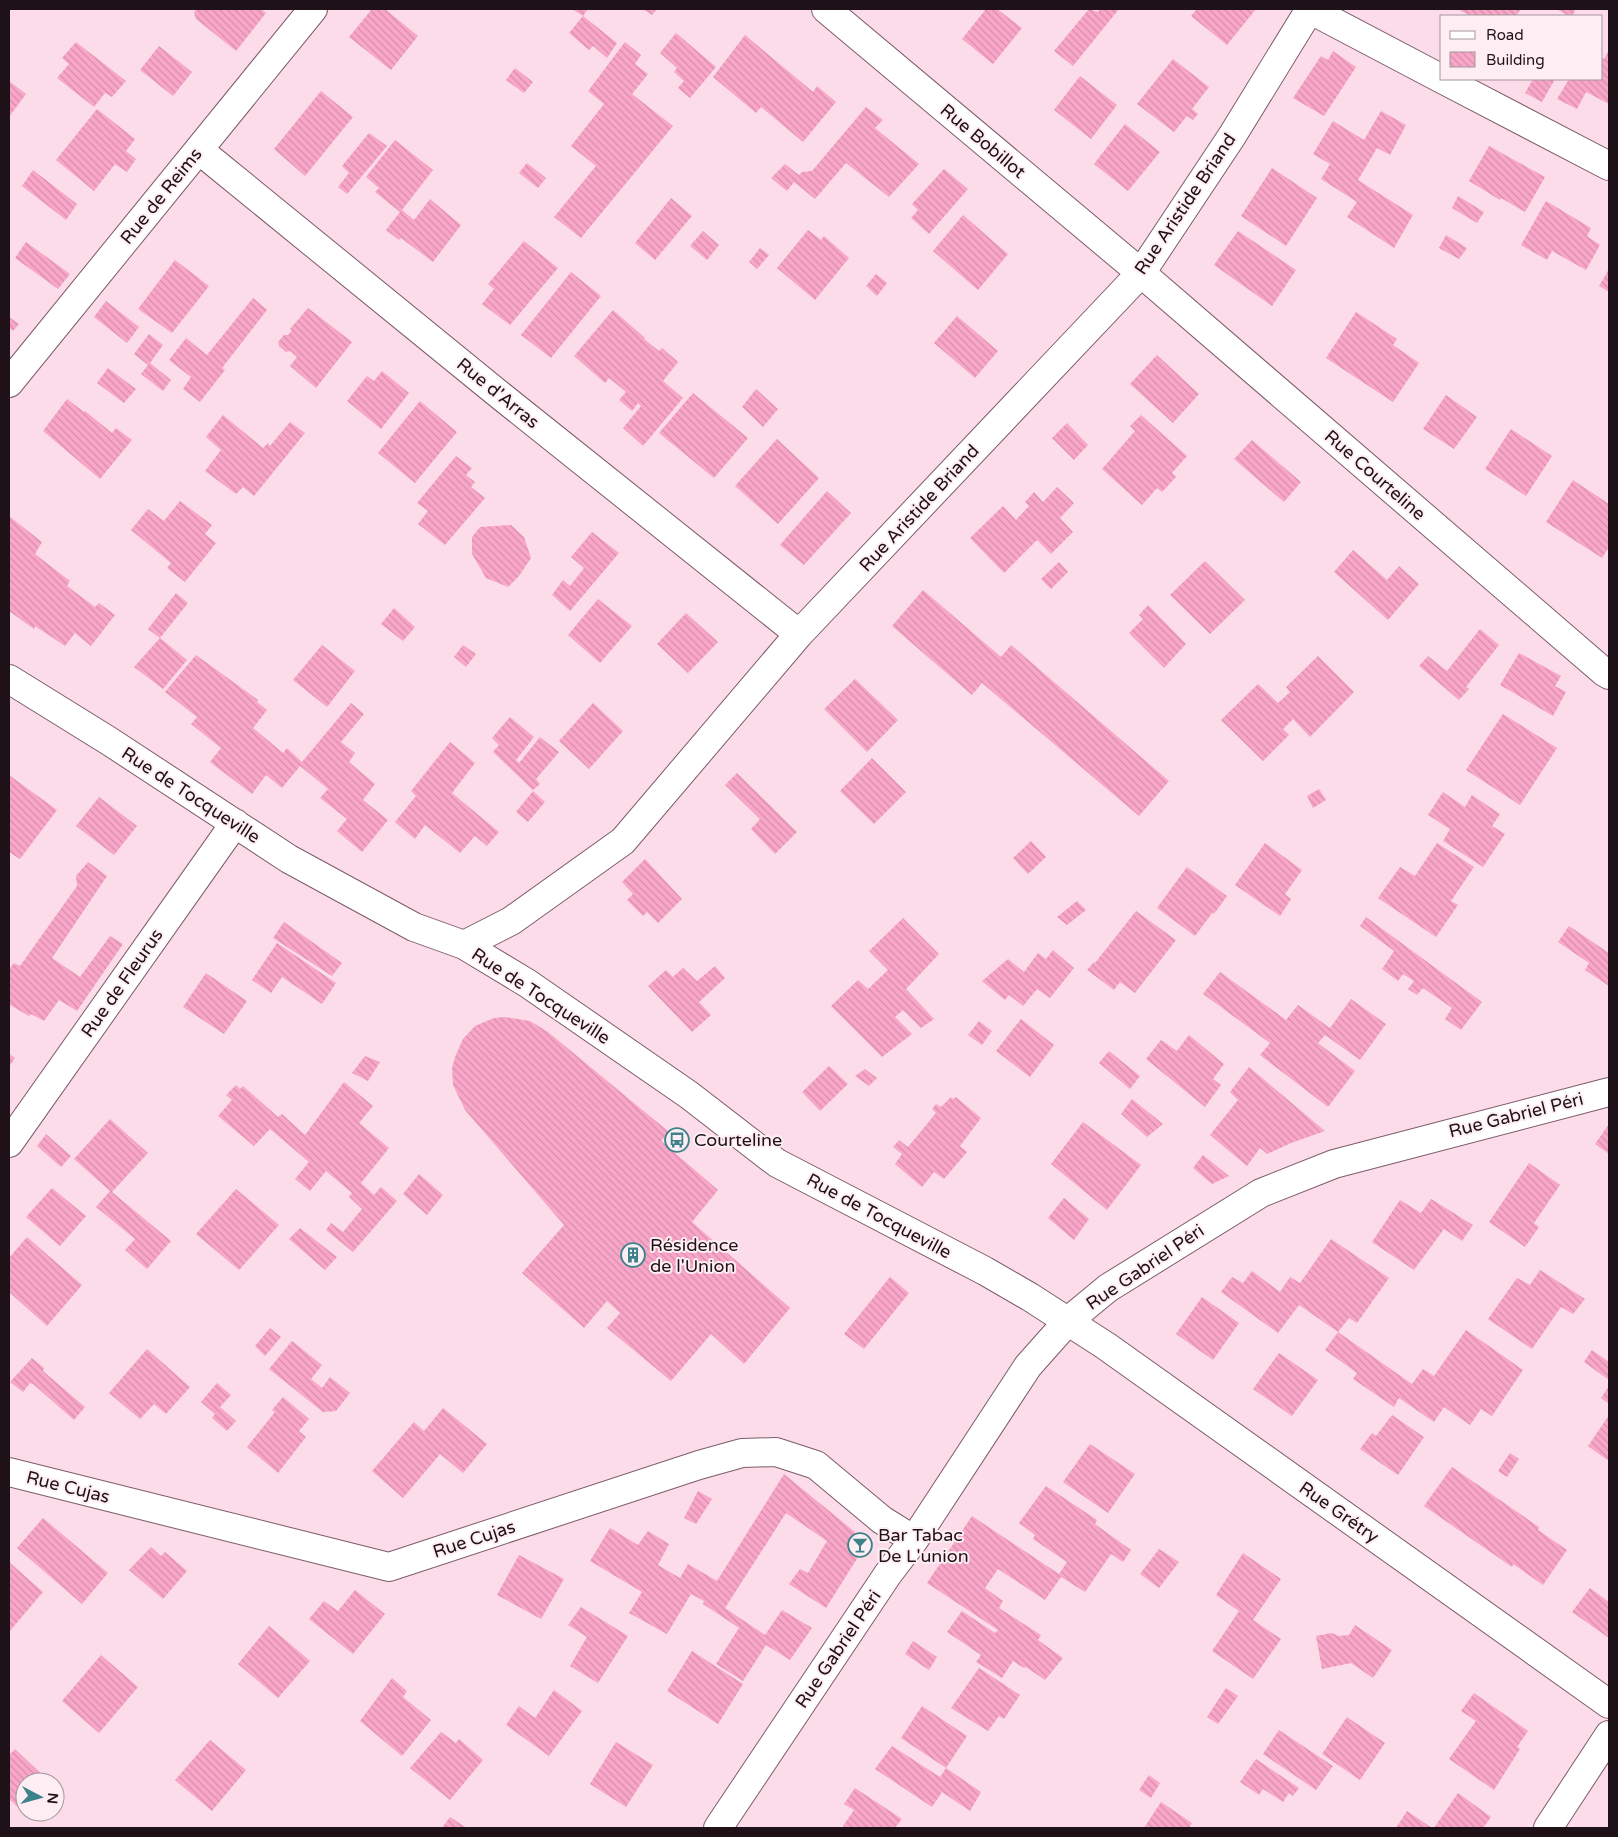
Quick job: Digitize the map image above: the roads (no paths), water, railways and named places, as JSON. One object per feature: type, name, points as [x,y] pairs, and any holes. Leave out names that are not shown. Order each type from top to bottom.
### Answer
[{"type":"street","name":"Rue de Reims","points":[[9,383],[313,9]]},
{"type":"street","name":"Rue Bobillot","points":[[826,9],[1141,273]]},
{"type":"street","name":"Rue Aristide Briand","points":[[464,945],[511,921],[623,840],[799,634],[1141,273],[1232,136],[1309,9]]},
{"type":"street","points":[[1309,9],[1440,78]]},
{"type":"street","points":[[1444,80],[1609,166]]},
{"type":"street","name":"Rue d'Arras","points":[[199,150],[516,408],[799,634]]},
{"type":"street","name":"Rue Courteline","points":[[1141,273],[1609,675]]},
{"type":"street","name":"Rue de Tocqueville","points":[[9,678],[289,859],[414,927],[464,945],[536,988],[689,1095],[777,1163],[985,1271],[1068,1321]]},
{"type":"street","name":"Rue de Fleurus","points":[[9,1142],[235,823]]},
{"type":"street","name":"Rue Gabriel Péri","points":[[718,1828],[888,1574],[914,1540],[1028,1366],[1068,1321],[1108,1288],[1261,1193],[1334,1164],[1609,1092]]},
{"type":"street","name":"Rue Grétry","points":[[1068,1321],[1609,1704]]},
{"type":"street","name":"Rue Cujas","points":[[9,1472],[388,1567],[699,1465],[742,1453],[776,1452],[816,1465],[882,1520],[914,1540]]},
{"type":"street","points":[[1548,1828],[1609,1735]]},
{"type":"place","name":"Courteline","points":[[677,1140]]},
{"type":"place","name":"Résidence de l'Union","points":[[633,1255]]},
{"type":"place","name":"Bar Tabac De L'union","points":[[860,1545]]}]
